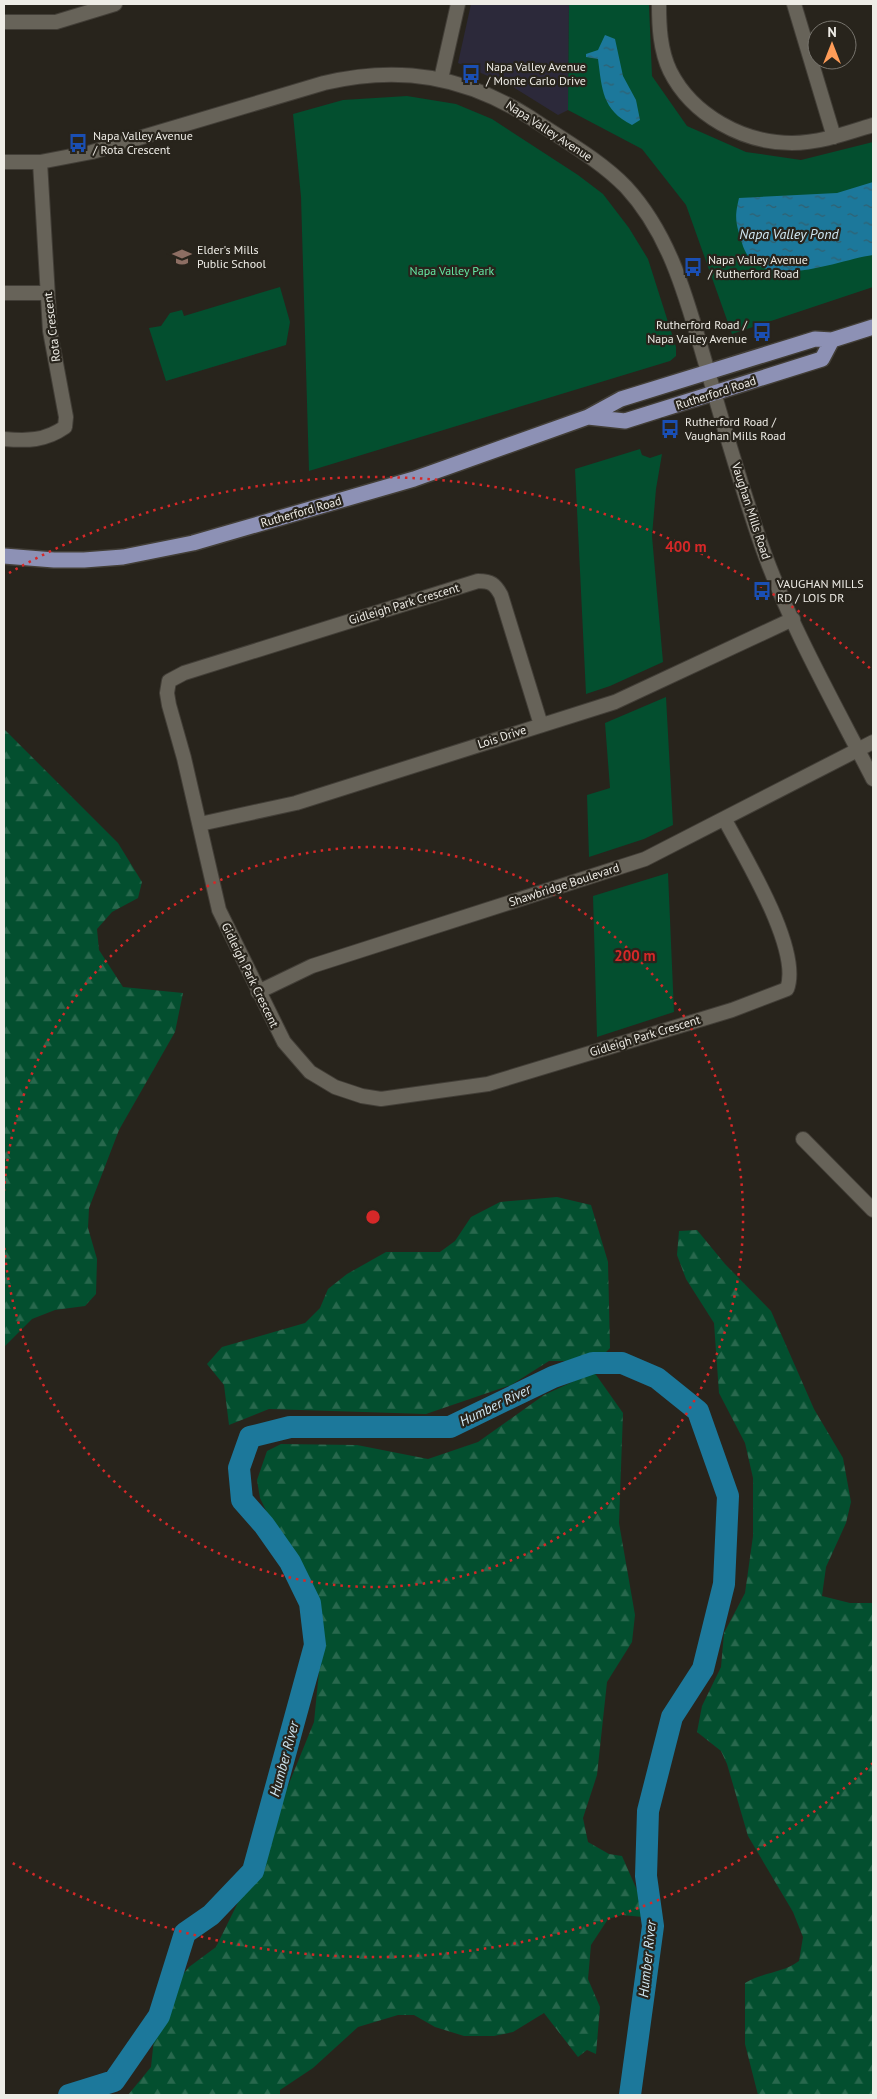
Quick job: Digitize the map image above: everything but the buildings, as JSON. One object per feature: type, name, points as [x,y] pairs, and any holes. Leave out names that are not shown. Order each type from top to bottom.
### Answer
[{"type":"main road","name":"Rutherford Road","points":[[4,556],[84,560],[123,556],[193,543],[414,479],[588,417],[620,399],[814,339],[832,340],[873,328]]},
{"type":"main road","name":"Rutherford Road","points":[[588,417],[625,421],[822,359],[832,340]]},
{"type":"street","points":[[4,22],[56,22],[115,4]]},
{"type":"street","points":[[441,79],[458,4]]},
{"type":"street","points":[[659,4],[660,33],[670,70],[692,103],[721,125],[750,136],[790,143],[834,137],[873,125]]},
{"type":"street","points":[[794,4],[834,137]]},
{"type":"street","name":"Napa Valley Avenue","points":[[4,162],[40,162],[105,149],[341,79],[390,75],[441,79],[477,89],[503,101],[608,171],[625,186],[649,215],[663,238],[679,279],[708,372]]},
{"type":"street","name":"Rota Crescent","points":[[4,439],[21,440],[51,436],[65,427],[66,416],[50,331],[40,162]]},
{"type":"street","points":[[4,293],[47,293]]},
{"type":"street","name":"Vaughan Mills Road","points":[[708,372],[761,544],[793,619],[873,779]]},
{"type":"street","name":"Gidleigh Park Crescent","points":[[542,725],[501,595],[495,585],[488,581],[478,581],[184,673],[169,680],[166,693],[200,824],[219,910],[284,1042],[310,1072],[344,1091],[381,1098],[495,1083],[778,994],[787,989],[790,974],[781,935],[758,882],[725,820]]},
{"type":"street","name":"Lois Drive","points":[[200,824],[296,803],[632,695],[793,619]]},
{"type":"street","name":"Shawbridge Boulevard","points":[[258,992],[312,966],[644,859],[725,820],[873,742]]},
{"type":"street","points":[[803,1139],[873,1210]]},
{"type":"shaded area","points":[[471,4],[569,4],[568,110],[558,115],[513,87],[458,63]]},
{"type":"green space","points":[[569,4],[649,5],[652,76],[687,126],[746,152],[801,160],[873,142],[873,287],[732,334],[686,205],[642,149],[568,110]]},
{"type":"green space","name":"Napa Valley Park","points":[[407,96],[456,104],[492,119],[578,175],[603,194],[629,228],[648,259],[676,347],[676,356],[670,361],[309,471],[301,197],[293,114],[343,100]]},
{"type":"green space","points":[[280,287],[290,322],[286,345],[166,381],[149,328],[161,326],[170,313],[182,310],[184,316]]},
{"type":"green space","points":[[640,449],[642,455],[650,458],[662,454],[656,489],[652,536],[663,662],[610,686],[586,694],[575,469]]},
{"type":"green space","points":[[666,697],[673,825],[644,839],[589,857],[587,795],[610,788],[605,723]]},
{"type":"green space","points":[[4,729],[118,843],[142,882],[138,898],[112,912],[97,929],[99,950],[123,987],[183,993],[175,1032],[119,1130],[89,1208],[88,1228],[97,1259],[96,1294],[85,1306],[55,1310],[32,1319],[4,1347]]},
{"type":"green space","points":[[668,873],[674,1012],[597,1037],[593,896]]},
{"type":"green space","points":[[557,1197],[591,1205],[608,1262],[610,1348],[597,1361],[549,1361],[511,1385],[426,1414],[269,1409],[229,1425],[224,1385],[207,1364],[222,1347],[305,1323],[320,1308],[328,1289],[347,1274],[386,1252],[440,1252],[455,1241],[471,1217],[500,1202]]},
{"type":"green space","points":[[697,1230],[725,1264],[771,1311],[814,1409],[843,1458],[851,1502],[846,1523],[826,1567],[822,1596],[850,1603],[873,1603],[873,2095],[758,2095],[745,2044],[745,1983],[786,1968],[799,1961],[803,1937],[793,1912],[748,1836],[727,1764],[721,1751],[697,1732],[702,1706],[721,1667],[724,1633],[745,1593],[753,1536],[753,1478],[745,1443],[719,1393],[714,1323],[686,1279],[677,1255],[679,1231]]},
{"type":"green space","points":[[594,1372],[623,1413],[619,1523],[635,1615],[632,1642],[607,1682],[597,1775],[583,1818],[588,1842],[609,1854],[622,1856],[640,1897],[643,1917],[622,1915],[608,1919],[591,1945],[588,1979],[600,2007],[596,2054],[587,2050],[578,2057],[544,2013],[513,2032],[494,2036],[464,2036],[435,2027],[414,2015],[398,2015],[358,2027],[313,2068],[280,2090],[280,2095],[128,2095],[151,2067],[155,2029],[164,1998],[189,1967],[216,1947],[253,1872],[314,1722],[321,1651],[318,1602],[294,1549],[271,1521],[260,1498],[257,1480],[267,1451],[281,1444],[357,1445],[428,1459],[478,1442],[544,1395]]},
{"type":"water","points":[[605,35],[615,39],[623,76],[636,100],[640,120],[632,125],[615,113],[605,98],[598,59],[586,57],[586,54],[598,50]]},
{"type":"water","name":"Napa Valley Pond","points":[[873,182],[873,255],[799,271],[780,271],[764,268],[750,259],[742,243],[737,226],[736,216],[739,198],[837,193]]},
{"type":"waterway","name":"Humber River","points":[[69,2095],[114,2081],[159,2016],[185,1933],[211,1915],[253,1871],[315,1645],[310,1603],[290,1562],[264,1525],[242,1500],[239,1468],[250,1437],[290,1427],[450,1427],[553,1377],[593,1363],[622,1363],[657,1378],[698,1411],[728,1496],[724,1584],[703,1669],[672,1717],[648,1811],[646,1876],[653,1926],[630,2095]]},
{"type":"place","name":"Napa Valley Avenue / Monte Carlo Drive","points":[[471,74]]},
{"type":"place","name":"Napa Valley Avenue / Rota Crescent","points":[[78,143]]},
{"type":"place","name":"Elder's Mills Public School","points":[[182,257]]},
{"type":"place","name":"Napa Valley Avenue / Rutherford Road","points":[[693,267]]},
{"type":"place","name":"Rutherford Road / Napa Valley Avenue","points":[[762,332]]},
{"type":"place","name":"Rutherford Road / Vaughan Mills Road","points":[[670,429]]},
{"type":"place","name":"VAUGHAN MILLS RD / LOIS DR","points":[[762,591]]}]
